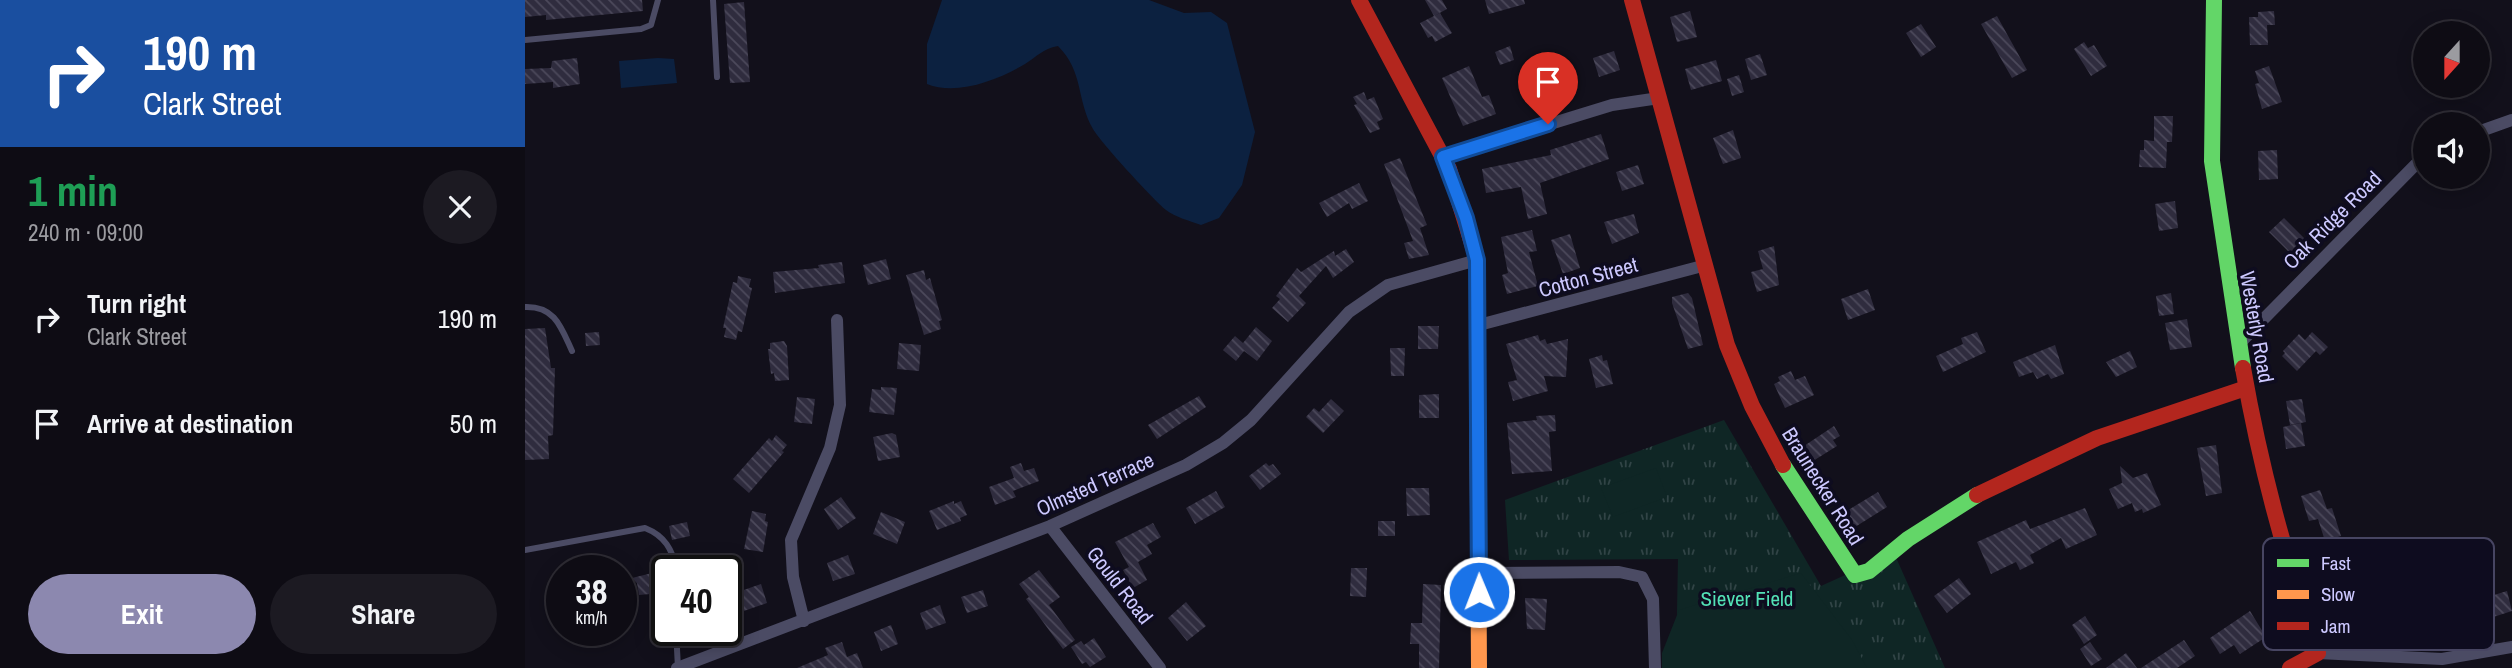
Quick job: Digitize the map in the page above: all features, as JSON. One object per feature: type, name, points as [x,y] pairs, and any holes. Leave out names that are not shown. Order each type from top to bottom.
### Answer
[{"type":"street","points":[[1360,0],[1443,157],[1466,218],[1477,260],[1479,668]]},
{"type":"street","name":"Braunecker Road","points":[[1632,0],[1743,393],[1795,485],[1855,575],[1869,571],[1940,516],[1986,489],[2156,414],[2246,388]]},
{"type":"street","name":"Westerly Road","points":[[2214,0],[2212,161],[2238,345],[2259,459],[2281,538]]},
{"type":"street","points":[[1443,157],[1612,106],[1659,98]]},
{"type":"street","points":[[2490,128],[2512,120]]},
{"type":"street","name":"Oak Ridge Road","points":[[2238,345],[2413,167]]},
{"type":"street","name":"Olmsted Terrace","points":[[677,668],[1050,526],[1128,492],[1223,443],[1251,420],[1349,312],[1388,285],[1477,260]]},
{"type":"street","name":"Cotton Street","points":[[1479,325],[1706,265]]},
{"type":"street","points":[[803,621],[793,576],[791,540],[823,466],[840,405],[837,320]]},
{"type":"street","name":"Gould Road","points":[[1050,526],[1160,668]]},
{"type":"street","points":[[1479,573],[1619,572],[1643,577],[1653,599],[1655,668]]},
{"type":"street","points":[[2290,668],[2318,653],[2442,659],[2512,648]]},
{"type":"lane","points":[[525,40],[641,29],[651,25],[658,0]]},
{"type":"lane","points":[[713,0],[717,78]]},
{"type":"lane","points":[[525,307],[543,308],[552,313],[572,351]]},
{"type":"lane","points":[[525,551],[645,528],[667,543],[671,555]]},
{"type":"lane","points":[[676,646],[677,668]]},
{"type":"green space","name":"Siever Field","points":[[1724,420],[1821,586],[1894,553],[1945,668],[1676,668],[1678,559],[1509,560],[1505,500]]},
{"type":"green space","points":[[1656,468],[1667,497],[1613,517],[1601,488]]},
{"type":"green space","points":[[1801,573],[1852,640],[1867,668],[1662,668],[1662,653],[1679,610]]},
{"type":"water","points":[[942,0],[1149,0],[1184,13],[1211,12],[1227,23],[1255,132],[1242,185],[1219,218],[1201,225],[1178,217],[1166,210],[1139,183],[1093,129],[1072,66],[1058,46],[990,81],[951,88],[927,84],[927,44]]},
{"type":"water","points":[[674,59],[677,83],[621,88],[619,61]]},
{"type":"building","points":[[525,0],[642,0],[643,11],[546,20],[546,15],[525,17]]},
{"type":"building","points":[[1425,0],[1442,0],[1447,9],[1434,16]]},
{"type":"building","points":[[1485,0],[1524,0],[1525,4],[1489,14]]},
{"type":"building","points":[[744,2],[750,82],[730,83],[724,4]]},
{"type":"building","points":[[1690,11],[1697,37],[1677,42],[1670,17]]},
{"type":"building","points":[[2274,11],[2275,25],[2267,25],[2268,45],[2250,45],[2249,17],[2258,17],[2258,12]]},
{"type":"building","points":[[1440,13],[1452,33],[1435,42],[1432,36],[1428,38],[1420,23]]},
{"type":"building","points":[[1997,16],[2027,70],[2012,78],[1981,24]]},
{"type":"building","points":[[1921,24],[1936,47],[1921,57],[1906,33]]},
{"type":"building","points":[[2084,42],[2088,48],[2094,45],[2107,66],[2091,76],[2074,49]]},
{"type":"building","points":[[1510,46],[1514,60],[1500,65],[1495,52]]},
{"type":"building","points":[[1614,51],[1620,70],[1599,77],[1593,58]]},
{"type":"building","points":[[1760,54],[1767,75],[1751,80],[1745,59]]},
{"type":"building","points":[[577,58],[580,84],[553,88],[553,82],[525,84],[525,69],[551,68],[552,61]]},
{"type":"building","points":[[1716,60],[1722,81],[1691,90],[1685,69]]},
{"type":"building","points":[[1469,66],[1482,97],[1489,95],[1496,114],[1463,126],[1442,78]]},
{"type":"building","points":[[2269,66],[2282,102],[2262,109],[2255,84],[2259,83],[2255,71]]},
{"type":"building","points":[[1546,69],[1555,97],[1542,101],[1541,96],[1535,98],[1528,75]]},
{"type":"building","points":[[1739,75],[1744,92],[1732,96],[1727,79]]},
{"type":"building","points":[[1364,92],[1367,100],[1374,97],[1383,119],[1377,122],[1380,129],[1370,133],[1354,105],[1357,104],[1353,97]]},
{"type":"building","points":[[2154,116],[2173,116],[2172,142],[2167,142],[2166,168],[2139,167],[2140,150],[2144,150],[2144,140],[2154,141]]},
{"type":"building","points":[[1733,130],[1741,158],[1723,164],[1713,138]]},
{"type":"building","points":[[1601,134],[1609,159],[1540,183],[1547,214],[1528,219],[1521,187],[1486,193],[1482,169],[1551,155],[1550,150]]},
{"type":"building","points":[[2277,150],[2278,179],[2259,180],[2258,151]]},
{"type":"building","points":[[1400,158],[1427,225],[1420,228],[1429,255],[1409,259],[1404,243],[1413,241],[1384,164]]},
{"type":"building","points":[[1638,165],[1644,184],[1622,191],[1616,172]]},
{"type":"building","points":[[1359,183],[1368,201],[1352,209],[1349,203],[1327,217],[1319,203]]},
{"type":"building","points":[[2175,201],[2178,228],[2159,231],[2155,204]]},
{"type":"building","points":[[1634,214],[1639,233],[1612,244],[1604,222]]},
{"type":"building","points":[[2284,218],[2306,240],[2291,254],[2269,232]]},
{"type":"building","points":[[1532,230],[1537,251],[1529,252],[1538,286],[1507,294],[1502,275],[1508,273],[1501,237]]},
{"type":"building","points":[[1570,234],[1580,268],[1563,274],[1551,240]]},
{"type":"building","points":[[1774,246],[1779,285],[1757,292],[1751,272],[1763,269],[1758,251]]},
{"type":"building","points":[[1346,249],[1354,262],[1333,278],[1326,266],[1299,296],[1306,303],[1288,322],[1272,308],[1280,299],[1276,296],[1297,268],[1301,272],[1334,251],[1335,256]]},
{"type":"building","points":[[886,259],[891,279],[868,285],[863,265]]},
{"type":"building","points":[[842,262],[845,283],[775,293],[773,272],[819,268],[818,265]]},
{"type":"building","points":[[924,270],[926,280],[930,278],[942,320],[939,321],[941,329],[924,335],[906,275]]},
{"type":"building","points":[[738,276],[751,279],[749,287],[752,288],[742,332],[738,331],[736,340],[724,337],[726,328],[723,328],[733,282],[737,283]]},
{"type":"building","points":[[1868,289],[1875,310],[1848,320],[1841,299]]},
{"type":"building","points":[[1688,293],[1692,298],[1703,345],[1688,349],[1672,297]]},
{"type":"building","points":[[2171,293],[2174,314],[2159,316],[2156,296]]},
{"type":"building","points":[[2187,319],[2192,347],[2170,350],[2165,323]]},
{"type":"building","points":[[1418,326],[1439,326],[1438,349],[1418,349]]},
{"type":"building","points":[[1256,327],[1272,341],[1257,361],[1244,351],[1236,361],[1223,350],[1235,336],[1243,343]]},
{"type":"building","points":[[545,328],[551,368],[555,368],[553,435],[548,436],[549,459],[525,460],[525,329]]},
{"type":"building","points":[[599,332],[600,345],[586,346],[585,333]]},
{"type":"building","points":[[1977,332],[1986,352],[1943,372],[1936,356],[1963,344],[1961,338]]},
{"type":"building","points":[[2312,332],[2328,347],[2320,355],[2316,351],[2297,371],[2282,356],[2285,353],[2283,351],[2299,334],[2305,340]]},
{"type":"building","points":[[1538,335],[1540,341],[1545,339],[1547,344],[1568,339],[1566,377],[1544,376],[1548,391],[1513,401],[1508,382],[1517,380],[1506,344]]},
{"type":"building","points":[[784,341],[787,346],[789,380],[775,381],[774,373],[771,374],[768,349],[770,343]]},
{"type":"building","points":[[899,343],[921,345],[919,371],[897,369]]},
{"type":"building","points":[[2055,345],[2064,374],[2051,379],[2048,374],[2037,379],[2033,372],[2019,377],[2013,362]]},
{"type":"building","points":[[1390,348],[1405,348],[1404,376],[1391,376]]},
{"type":"building","points":[[2130,351],[2137,367],[2116,377],[2106,362]]},
{"type":"building","points":[[1602,355],[1603,361],[1607,360],[1613,384],[1596,388],[1589,359]]},
{"type":"building","points":[[1791,371],[1795,380],[1805,376],[1814,395],[1785,408],[1774,384],[1780,381],[1778,377]]},
{"type":"building","points":[[881,387],[897,388],[894,415],[869,412],[872,389],[881,390]]},
{"type":"building","points":[[1439,394],[1439,418],[1419,418],[1419,395]]},
{"type":"building","points":[[1199,396],[1206,407],[1157,439],[1148,425]]},
{"type":"building","points":[[797,397],[815,399],[812,424],[794,422]]},
{"type":"building","points":[[1331,399],[1344,411],[1323,433],[1306,417],[1314,408],[1319,412]]},
{"type":"building","points":[[2302,399],[2306,422],[2290,425],[2286,401]]},
{"type":"building","points":[[1555,415],[1556,431],[1549,432],[1552,471],[1512,474],[1507,423],[1537,420],[1536,416]]},
{"type":"building","points":[[2301,423],[2305,446],[2286,449],[2283,427]]},
{"type":"building","points":[[1834,426],[1840,436],[1833,440],[1837,446],[1813,461],[1804,446]]},
{"type":"building","points":[[892,433],[896,435],[900,457],[878,461],[873,437]]},
{"type":"building","points":[[776,435],[787,445],[782,451],[784,452],[749,493],[733,479],[769,438],[772,441]]},
{"type":"building","points":[[2216,445],[2222,493],[2206,496],[2197,448]]},
{"type":"building","points":[[1021,463],[1024,471],[1034,468],[1039,481],[1013,491],[1016,497],[995,505],[989,487],[1014,478],[1010,467]]},
{"type":"building","points":[[1266,463],[1269,466],[1273,464],[1281,474],[1260,490],[1249,476]]},
{"type":"building","points":[[2120,466],[2133,478],[2147,473],[2161,505],[2143,513],[2142,509],[2135,512],[2132,503],[2118,509],[2109,489],[2122,483]]},
{"type":"building","points":[[1406,488],[1429,488],[1430,515],[1407,516]]},
{"type":"building","points":[[2320,490],[2327,509],[2332,508],[2341,536],[2324,538],[2318,519],[2309,521],[2301,496]]},
{"type":"building","points":[[1216,491],[1225,507],[1195,524],[1186,508]]},
{"type":"building","points":[[1878,492],[1887,507],[1855,527],[1853,524],[1847,528],[1840,515]]},
{"type":"building","points":[[841,497],[856,518],[838,530],[824,509]]},
{"type":"building","points":[[954,501],[954,504],[961,501],[967,515],[960,518],[961,521],[937,530],[929,511]]},
{"type":"building","points":[[2085,508],[2097,535],[2066,549],[2061,538],[2030,555],[2034,563],[2020,570],[2016,562],[1991,574],[1977,542],[2026,520],[2030,529]]},
{"type":"building","points":[[752,511],[766,514],[765,521],[768,522],[763,552],[744,549]]},
{"type":"building","points":[[881,512],[905,522],[897,544],[873,534]]},
{"type":"building","points":[[1378,521],[1395,521],[1395,536],[1378,536]]},
{"type":"building","points":[[687,522],[690,536],[672,540],[669,526]]},
{"type":"building","points":[[1153,523],[1161,537],[1147,545],[1152,554],[1138,562],[1147,580],[1133,588],[1123,570],[1129,567],[1115,542]]},
{"type":"building","points":[[848,555],[855,574],[833,581],[827,563]]},
{"type":"building","points":[[1351,568],[1367,568],[1366,597],[1350,596]]},
{"type":"building","points":[[1039,570],[1060,597],[1049,605],[1075,640],[1063,649],[1026,599],[1029,597],[1019,584]]},
{"type":"building","points":[[651,573],[651,594],[639,595],[637,577]]},
{"type":"building","points":[[1959,578],[1971,594],[1947,613],[1934,596]]},
{"type":"building","points":[[761,584],[767,603],[742,612],[742,591]]},
{"type":"building","points":[[1423,584],[1441,585],[1439,668],[1419,668],[1419,644],[1410,644],[1411,623],[1422,623]]},
{"type":"building","points":[[983,590],[988,606],[967,613],[961,597]]},
{"type":"building","points":[[2507,591],[2512,611],[2494,617],[2494,595]]},
{"type":"building","points":[[1525,598],[1547,599],[1545,630],[1527,629]]},
{"type":"building","points":[[1186,602],[1206,626],[1187,641],[1168,618]]},
{"type":"building","points":[[940,605],[946,623],[926,630],[920,613]]},
{"type":"building","points":[[2250,611],[2263,632],[2263,639],[2240,654],[2234,645],[2220,654],[2210,638]]},
{"type":"building","points":[[2085,616],[2097,635],[2084,644],[2072,625]]},
{"type":"building","points":[[891,625],[898,644],[881,651],[874,632]]},
{"type":"building","points":[[1094,638],[1106,657],[1090,667],[1086,662],[1082,664],[1071,647],[1081,641],[1084,645]]},
{"type":"building","points":[[2184,640],[2195,656],[2177,668],[2141,668]]},
{"type":"building","points":[[842,642],[847,657],[857,653],[863,668],[797,668],[828,655],[825,648]]},
{"type":"building","points":[[2090,642],[2102,659],[2091,666],[2080,649]]},
{"type":"building","points":[[2126,653],[2137,668],[2106,668]]},
{"type":"traffic: fast","points":[[2214,0],[2212,161],[2243,368]]},
{"type":"traffic: fast","points":[[1783,465],[1855,575],[1869,571],[1908,539],[1977,495]]},
{"type":"traffic: slow","points":[[1477,350],[1479,668]]},
{"type":"traffic: jam","points":[[1359,0],[1449,169],[1477,260],[1477,350]]},
{"type":"traffic: jam","points":[[1632,0],[1727,345],[1752,406],[1783,465]]},
{"type":"traffic: jam","points":[[2243,368],[2257,440],[2282,538]]},
{"type":"traffic: jam","points":[[1977,495],[2097,438],[2246,388]]},
{"type":"traffic: jam","points":[[2290,668],[2318,653],[2317,650]]},
{"type":"route","points":[[1479,592],[1477,260],[1466,218],[1443,157],[1548,124]]}]
